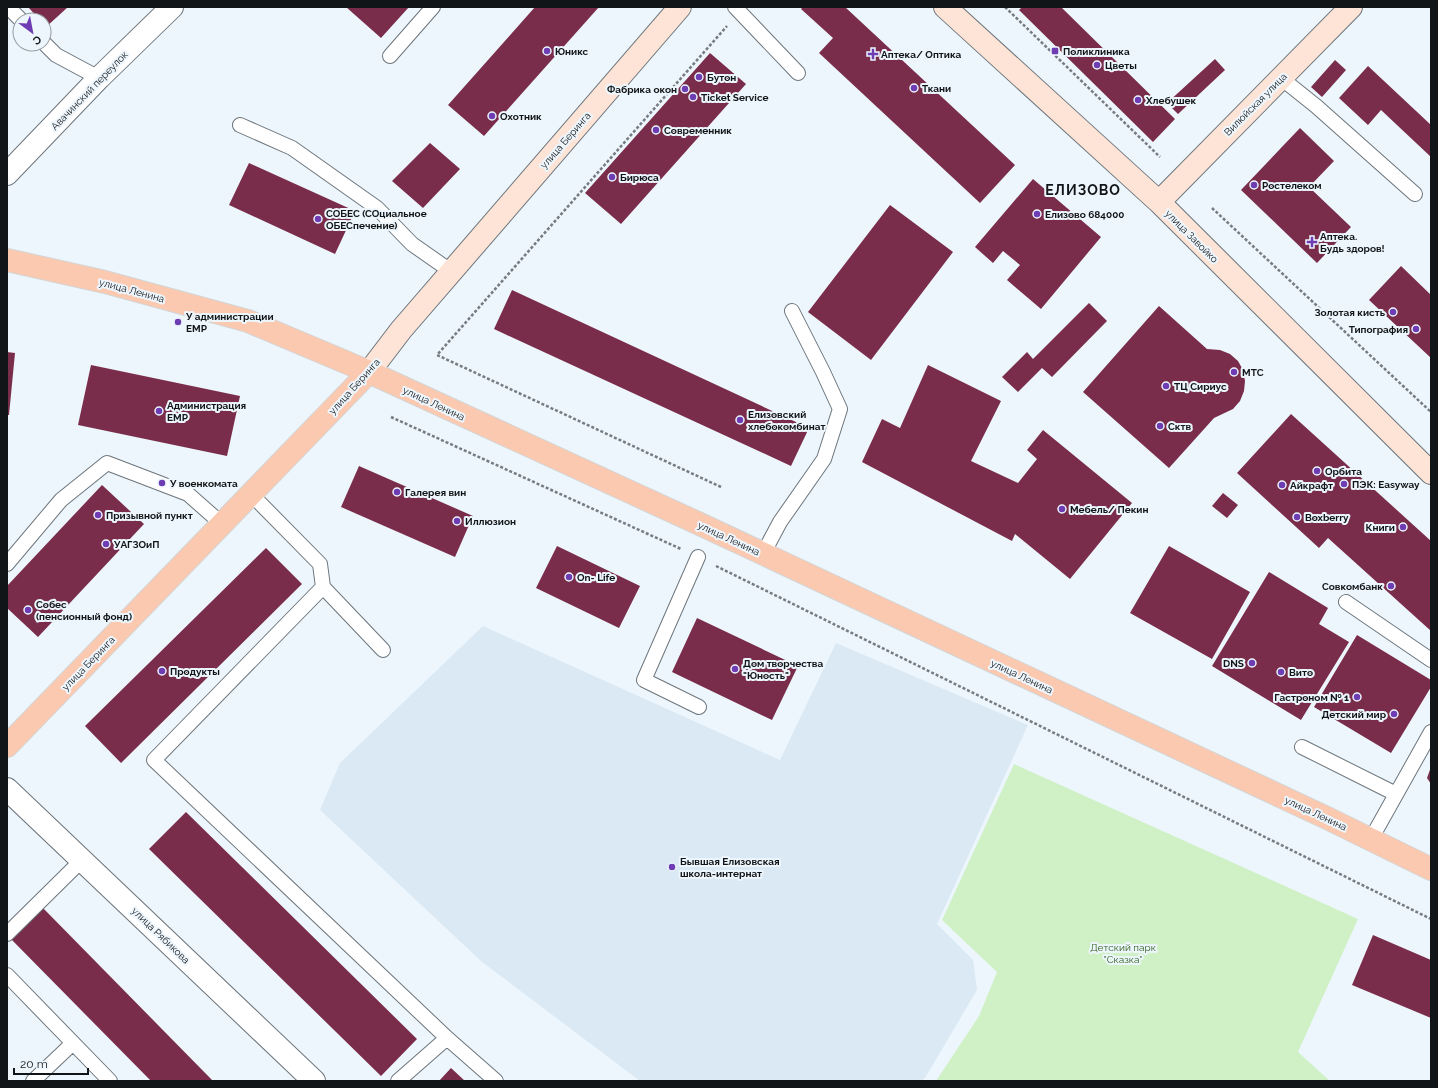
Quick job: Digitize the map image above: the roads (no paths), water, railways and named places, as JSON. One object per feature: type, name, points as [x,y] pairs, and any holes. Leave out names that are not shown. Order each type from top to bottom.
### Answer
[{"type":"main road","name":"улица Ленина","points":[[7,260],[105,282],[248,321],[369,372],[763,554],[1371,839],[1431,869]]},
{"type":"main road","name":"улица Беринга","points":[[7,746],[369,372]]},
{"type":"street","name":"Авачинский переулок","points":[[7,174],[99,78],[172,7]]},
{"type":"street","name":"улица Беринга","points":[[369,372],[401,330],[680,7]]},
{"type":"street","name":"улица Завойко","points":[[945,7],[1159,202],[1431,473]]},
{"type":"street","name":"Вилюйская улица","points":[[1159,202],[1351,7]]},
{"type":"street","name":"улица Рябикова","points":[[7,789],[314,1081]]},
{"type":"lane","points":[[390,56],[433,7]]},
{"type":"lane","points":[[737,9],[798,73]]},
{"type":"lane","points":[[52,51],[56,55],[99,78]]},
{"type":"lane","points":[[1280,78],[1316,106],[1415,194]]},
{"type":"lane","points":[[240,125],[292,148],[377,208],[412,244],[452,272]]},
{"type":"lane","points":[[763,554],[780,522],[824,459],[840,409],[792,312]]},
{"type":"lane","points":[[7,564],[61,500],[107,462],[188,494],[222,524]]},
{"type":"lane","points":[[251,494],[320,564],[323,587],[383,650]]},
{"type":"lane","points":[[698,557],[644,680],[699,707]]},
{"type":"lane","points":[[323,587],[154,760],[447,1038],[496,1081]]},
{"type":"lane","points":[[1346,602],[1431,660]]},
{"type":"lane","points":[[1371,839],[1431,732]]},
{"type":"lane","points":[[1302,747],[1396,794]]},
{"type":"lane","points":[[7,934],[82,860]]},
{"type":"lane","points":[[7,975],[110,1081]]},
{"type":"lane","points":[[398,1081],[447,1038]]},
{"type":"lane","points":[[33,1081],[73,1043]]},
{"type":"place","name":"Юникс","points":[[547,51]]},
{"type":"place","name":"Поликлиника","points":[[1055,51]]},
{"type":"place","name":"Аптека/ Оптика","points":[[873,54]]},
{"type":"place","name":"Цветы","points":[[1097,65]]},
{"type":"place","name":"Бутон","points":[[699,77]]},
{"type":"place","name":"Ткани","points":[[914,88]]},
{"type":"place","name":"Фабрика окон","points":[[685,89]]},
{"type":"place","name":"Ticket Service","points":[[693,97]]},
{"type":"place","name":"Хлебушек","points":[[1138,100]]},
{"type":"place","name":"Охотник","points":[[492,116]]},
{"type":"place","name":"Современник","points":[[656,130]]},
{"type":"place","name":"Бирюса","points":[[612,177]]},
{"type":"place","name":"Ростелеком","points":[[1254,185]]},
{"type":"place","name":"Елизово 684000","points":[[1037,214]]},
{"type":"place","name":"СОБЕС (СОциальное ОБЕСпечение)","points":[[318,219]]},
{"type":"place","name":"Аптека. Будь здоров!","points":[[1312,242]]},
{"type":"place","name":"Золотая кисть","points":[[1393,312]]},
{"type":"place","name":"У администрации ЕМР","points":[[178,322]]},
{"type":"place","name":"Типография","points":[[1416,329]]},
{"type":"place","name":"МТС","points":[[1234,372]]},
{"type":"place","name":"ТЦ Сириус","points":[[1166,386]]},
{"type":"place","name":"Администрация ЕМР","points":[[159,411]]},
{"type":"place","name":"Елизовский хлебокомбинат","points":[[740,420]]},
{"type":"place","name":"Сктв","points":[[1160,426]]},
{"type":"place","name":"Орбита","points":[[1317,471]]},
{"type":"place","name":"У военкомата","points":[[162,483]]},
{"type":"place","name":"ПЭК: Easyway","points":[[1344,484]]},
{"type":"place","name":"Айкрафт","points":[[1282,485]]},
{"type":"place","name":"Галерея вин","points":[[397,492]]},
{"type":"place","name":"Мебель/ Пекин","points":[[1062,509]]},
{"type":"place","name":"Призывной пункт","points":[[98,515]]},
{"type":"place","name":"Boxberry","points":[[1297,517]]},
{"type":"place","name":"Иллюзион","points":[[457,521]]},
{"type":"place","name":"Книги","points":[[1403,527]]},
{"type":"place","name":"УАГЗОиП","points":[[106,544]]},
{"type":"place","name":"On- Life","points":[[569,577]]},
{"type":"place","name":"Совкомбанк","points":[[1391,586]]},
{"type":"place","name":"Собес (пенсионный фонд)","points":[[28,610]]},
{"type":"place","name":"DNS","points":[[1252,663]]},
{"type":"place","name":"Дом творчества \"Юность\"","points":[[735,669]]},
{"type":"place","name":"Продукты","points":[[162,671]]},
{"type":"place","name":"Вито","points":[[1281,672]]},
{"type":"place","name":"Гастроном № 1","points":[[1357,697]]},
{"type":"place","name":"Детский мир","points":[[1394,714]]},
{"type":"place","name":"Бывшая Елизовская школа-интернат","points":[[672,867]]},
{"type":"district","name":"ЕЛИЗОВО","points":[[1083,190]]},
{"type":"park label","name":"Детский парк \"Сказка\"","points":[[1123,952]]}]
